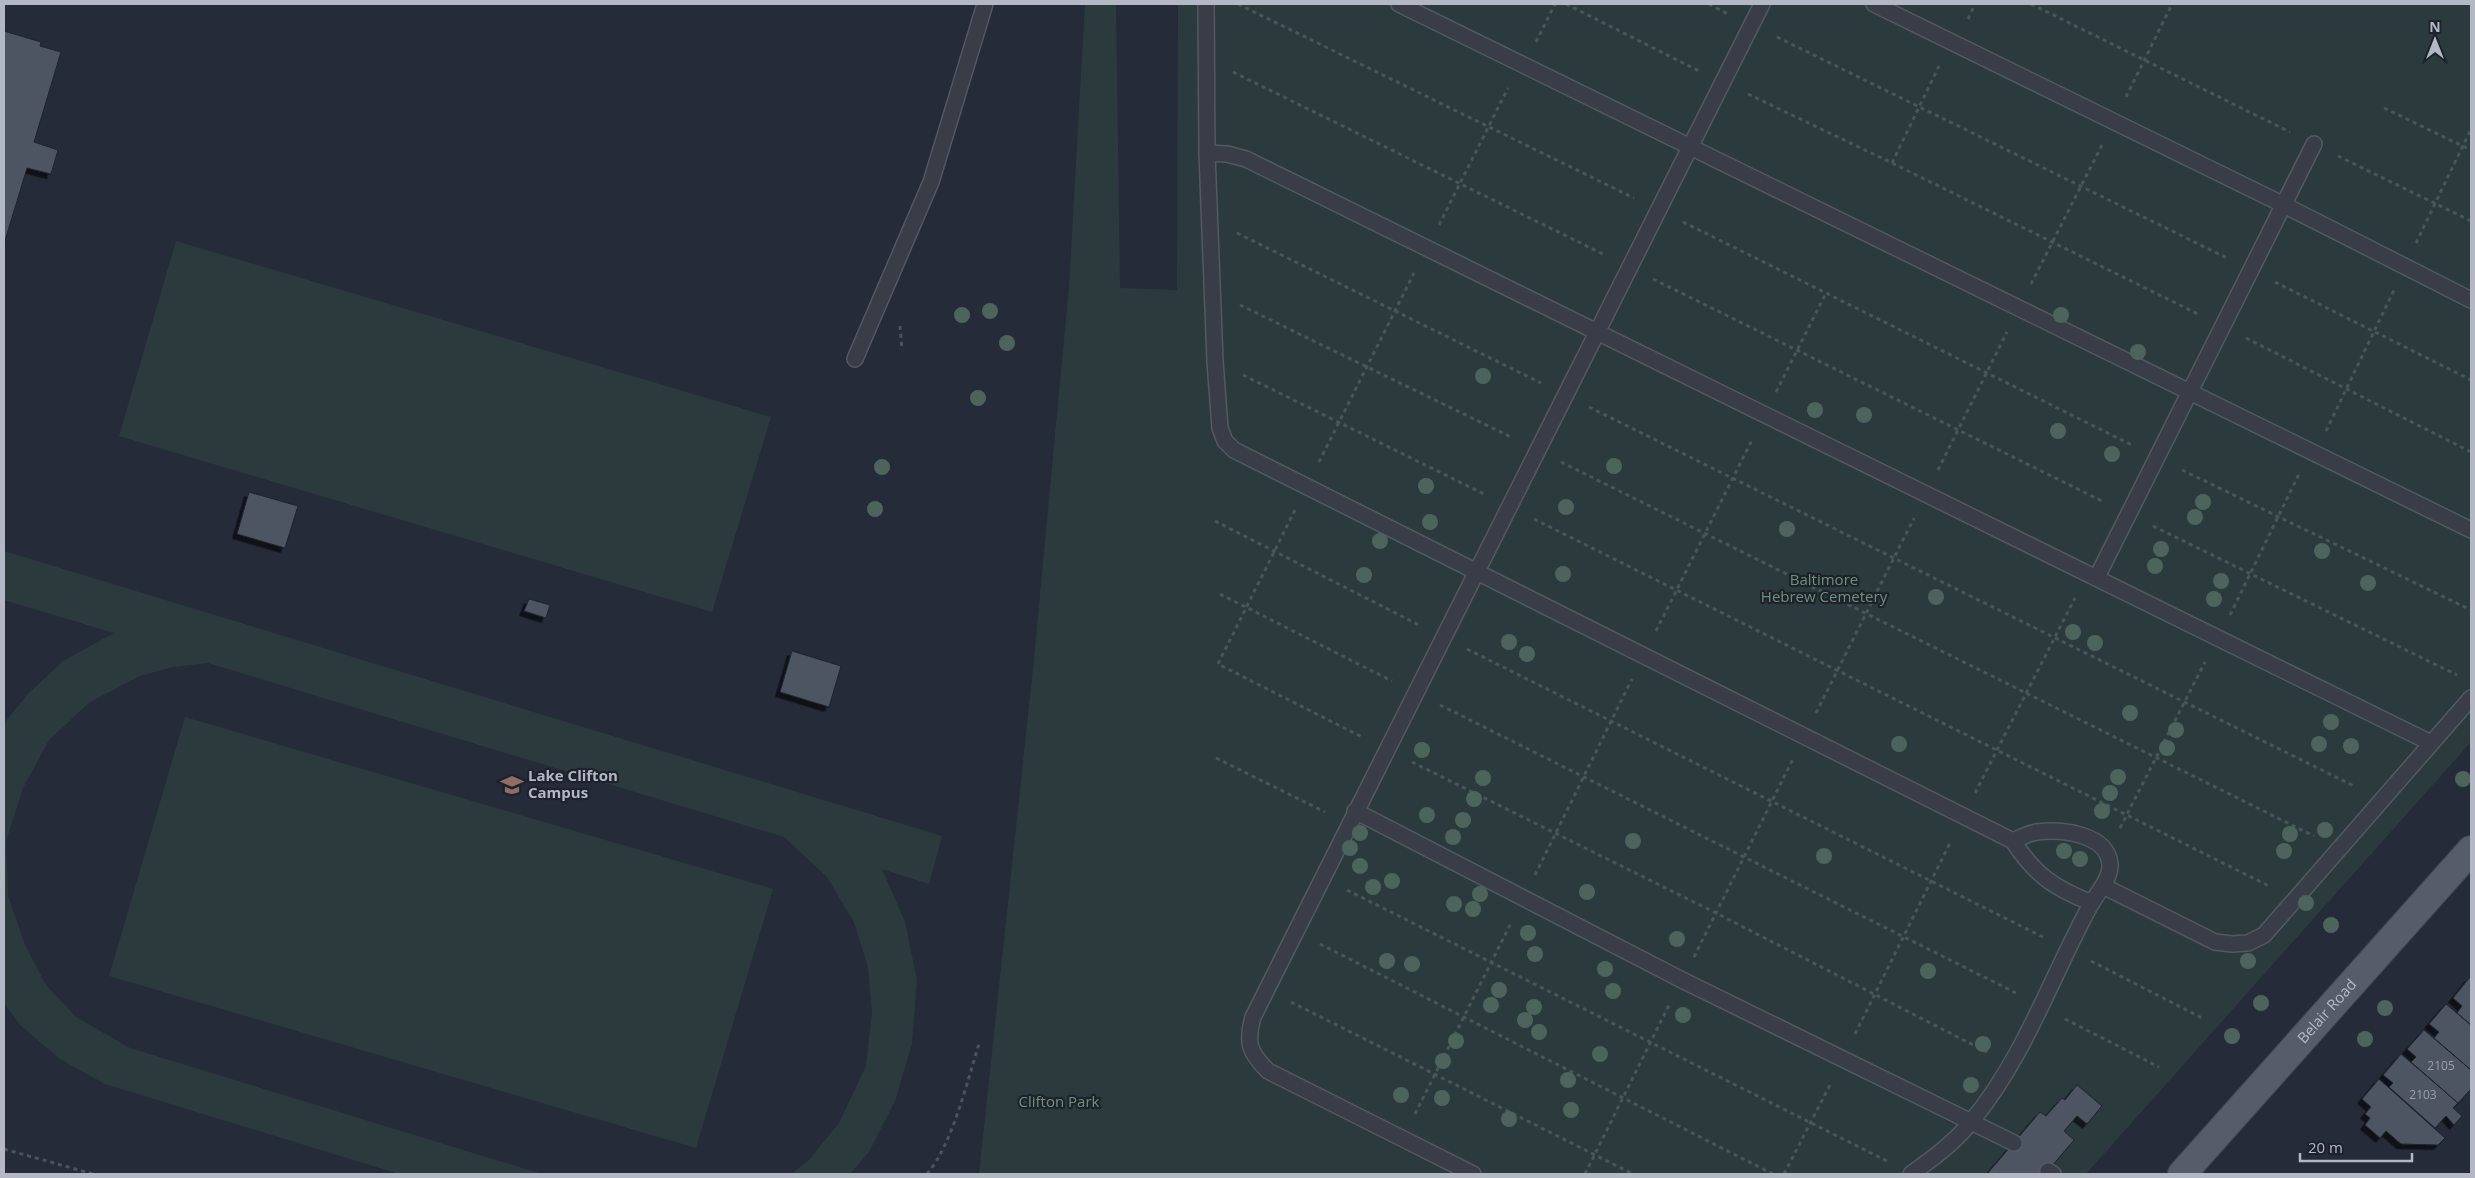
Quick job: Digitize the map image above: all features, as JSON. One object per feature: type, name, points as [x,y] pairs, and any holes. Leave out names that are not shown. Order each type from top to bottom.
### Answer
[{"type":"main road","name":"Belair Road","points":[[2182,1174],[2471,850]]},
{"type":"lane","points":[[855,359],[931,182],[986,4]]},
{"type":"lane","points":[[1206,4],[1207,153],[1212,292],[1220,428],[1225,441],[1234,450],[2012,841],[2040,877],[2062,891],[2092,904]]},
{"type":"lane","points":[[1399,4],[2471,530]]},
{"type":"lane","points":[[1473,1174],[1447,1168],[1402,1139],[1268,1071],[1256,1059],[1249,1046],[1249,1031],[1253,1016],[1266,989],[1414,692],[1762,4]]},
{"type":"lane","points":[[1874,4],[2282,204],[2471,300]]},
{"type":"lane","points":[[2092,575],[2128,514],[2249,269],[2314,144]]},
{"type":"lane","points":[[1207,153],[1227,154],[1246,160],[1766,414],[2431,743]]},
{"type":"lane","points":[[2103,886],[2215,942],[2248,943],[2264,934],[2296,900],[2471,698]]},
{"type":"lane","points":[[1352,817],[1522,899],[2014,1143]]},
{"type":"lane","points":[[1912,1174],[1944,1149],[1971,1123],[2012,1064],[2092,904],[2103,886],[2110,865],[2107,853],[2096,842],[2078,834],[2062,831],[2036,832],[2012,841]]},
{"type":"path","points":[[1238,4],[1489,126],[2156,458],[2471,610]]},
{"type":"path","points":[[1555,4],[1489,126],[1394,312],[1218,664],[1716,913],[2012,1064]]},
{"type":"path","points":[[1566,4],[1723,82],[1892,162],[2471,452]]},
{"type":"path","points":[[1708,4],[1919,106],[2471,380]]},
{"type":"path","points":[[2031,4],[2471,221]]},
{"type":"path","points":[[1585,1174],[2172,4]]},
{"type":"path","points":[[1892,162],[1951,42]]},
{"type":"path","points":[[1206,59],[2462,678]]},
{"type":"path","points":[[2384,108],[2471,150]]},
{"type":"path","points":[[1210,220],[2382,800]]},
{"type":"path","points":[[1212,292],[1537,450],[2026,695],[2340,849]]},
{"type":"path","points":[[1402,1139],[1644,656],[1675,589],[1766,414],[1826,293]]},
{"type":"path","points":[[1215,361],[2296,900]]},
{"type":"path","points":[[1215,521],[1611,721],[1932,880],[2204,1019]]},
{"type":"path","points":[[1784,1174],[2054,639],[2092,575]]},
{"type":"path","points":[[1220,594],[1903,936],[2159,1067]]},
{"type":"path","points":[[1216,758],[1352,817]]},
{"type":"path","points":[[1322,877],[1912,1174]]},
{"type":"path","points":[[1295,931],[1773,1174]]},
{"type":"path","points":[[1266,989],[1633,1174]]},
{"type":"path","points":[[927,1174],[933,1167],[956,1116],[979,1044]]},
{"type":"path","points":[[4,1149],[93,1174]]},
{"type":"green space","name":"Baltimore Hebrew Cemetery","points":[[1085,4],[1116,4],[1120,288],[1177,290],[1178,4],[2471,4],[2471,742],[2086,1174],[979,1174],[1033,669],[1069,287]]},
{"type":"green space","points":[[176,241],[771,417],[712,612],[119,436]]},
{"type":"green space","points":[[4,551],[942,836],[929,884],[882,869],[905,922],[917,980],[912,1044],[895,1101],[869,1152],[850,1174],[791,1174],[809,1160],[839,1123],[866,1066],[872,1013],[868,967],[854,922],[827,877],[784,837],[208,663],[173,667],[140,676],[90,702],[49,740],[23,788],[6,841],[8,896],[25,945],[46,985],[76,1017],[130,1048],[542,1174],[399,1174],[105,1084],[60,1059],[20,1025],[4,1003],[4,723],[28,694],[63,661],[114,633],[4,600]]},
{"type":"green space","points":[[185,717],[773,889],[696,1148],[109,976]]},
{"type":"building","points":[[4,31],[41,42],[40,46],[61,52],[34,142],[58,150],[51,174],[27,168],[4,244]]},
{"type":"building","points":[[249,492],[298,506],[285,548],[237,534]]},
{"type":"building","points":[[529,599],[550,605],[546,618],[524,611]]},
{"type":"building","points":[[792,651],[841,666],[829,707],[780,692]]},
{"type":"building","points":[[2470,977],[2471,1025],[2457,1013],[2462,1006],[2453,998]]},
{"type":"building","points":[[2446,1004],[2471,1025],[2471,1070],[2434,1038],[2439,1032],[2429,1024]]},
{"type":"building","points":[[2424,1030],[2471,1070],[2471,1089],[2458,1103],[2411,1062],[2416,1057],[2407,1049]]},
{"type":"building","points":[[2401,1054],[2458,1103],[2453,1108],[2462,1116],[2454,1125],[2446,1116],[2435,1128],[2389,1087],[2393,1083],[2383,1075]]},
{"type":"building","points":[[2379,1079],[2445,1138],[2438,1145],[2401,1144],[2386,1131],[2380,1138],[2365,1125],[2370,1118],[2365,1114],[2371,1107],[2362,1099]]},
{"type":"building","points":[[2077,1085],[2102,1106],[2087,1124],[2077,1116],[2064,1131],[2074,1140],[2045,1174],[1987,1174],[2040,1112],[2046,1116],[2062,1098],[2065,1100]]},
{"type":"place","name":"Lake Clifton Campus","points":[[512,785]]},
{"type":"park label","name":"Clifton Park","points":[[1059,1102]]}]
